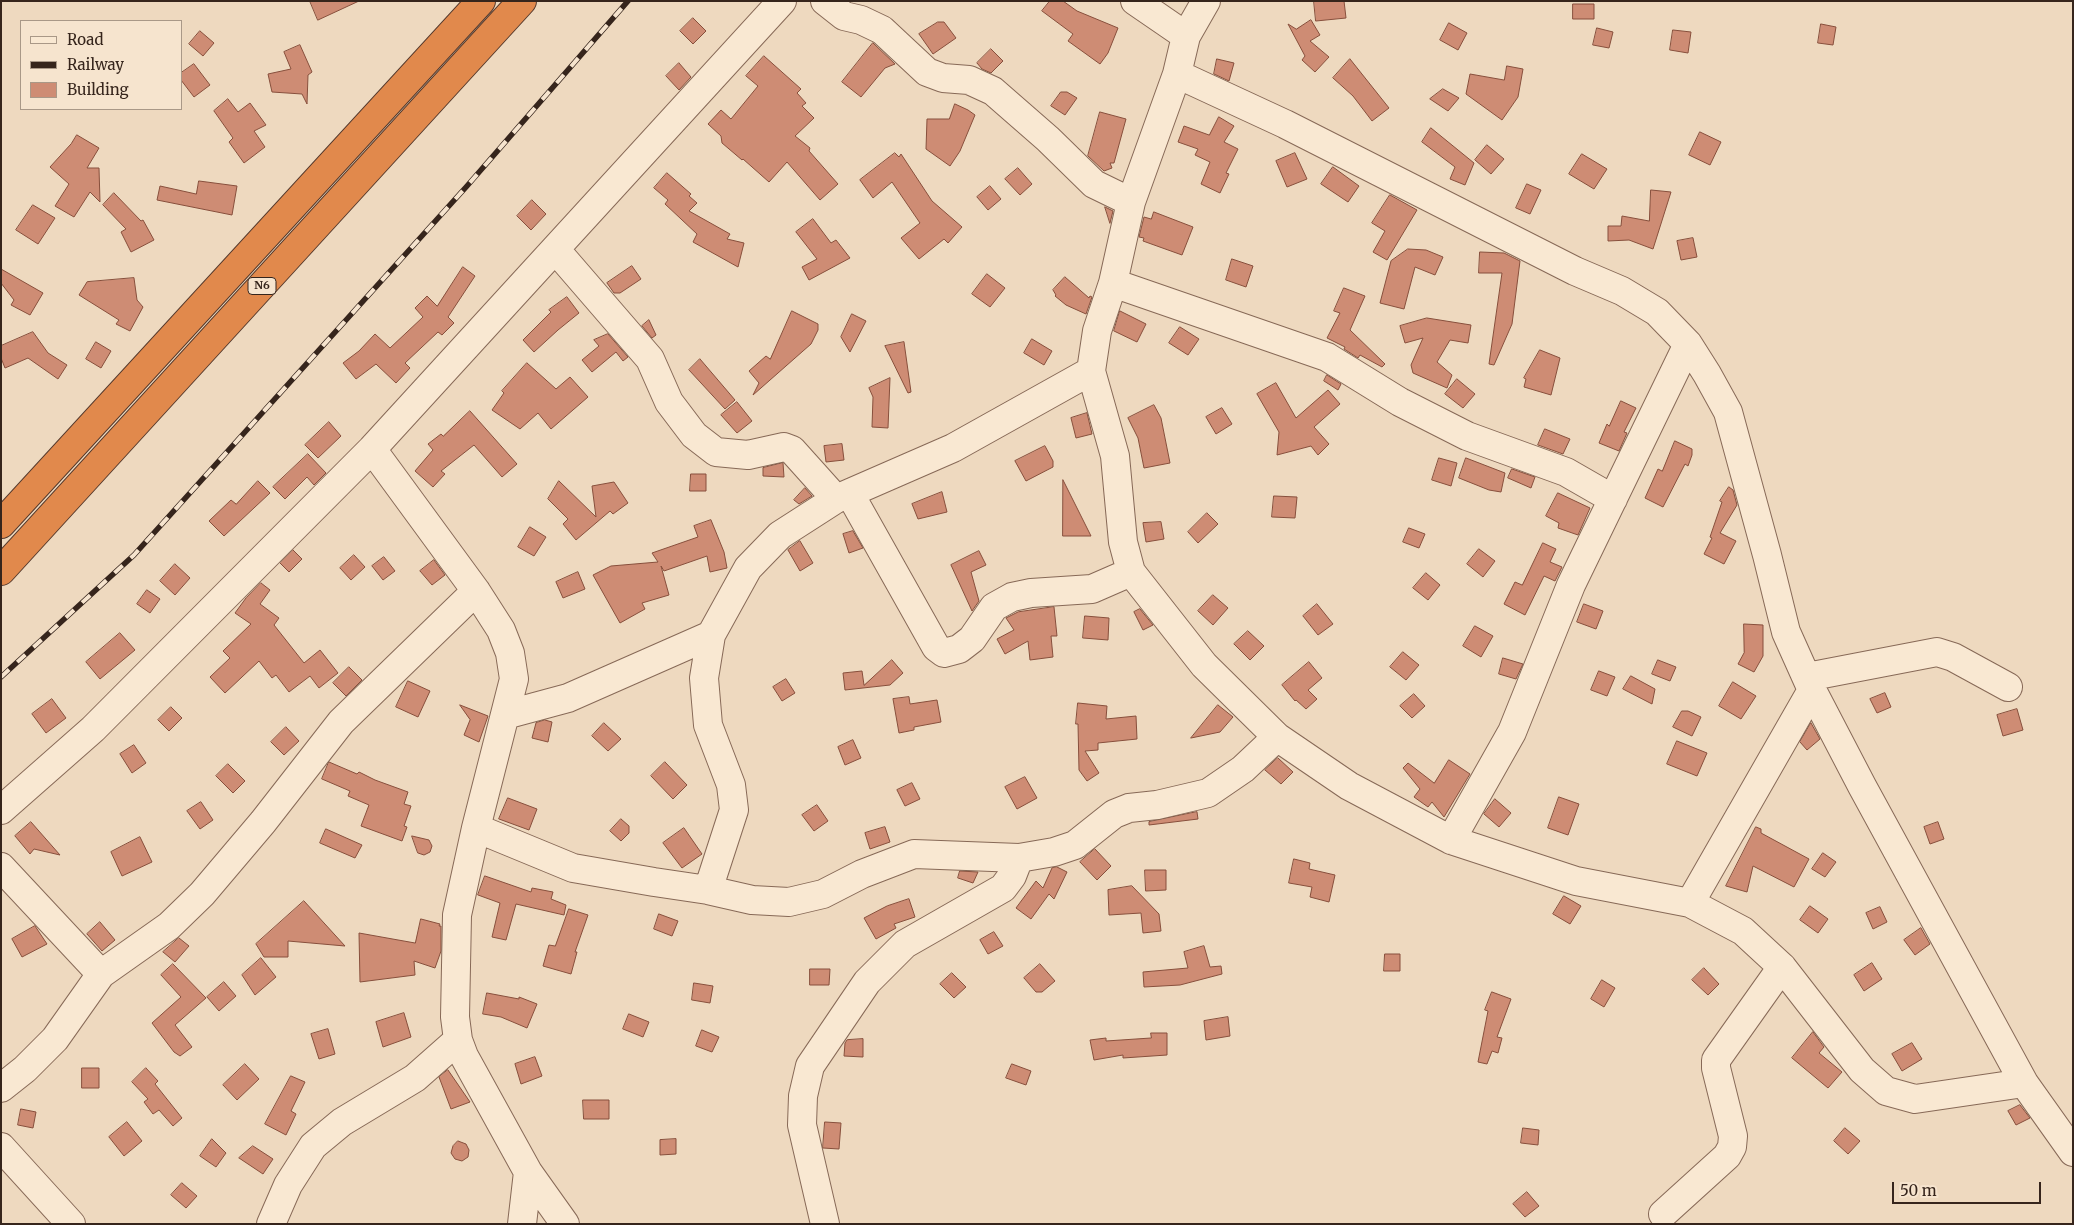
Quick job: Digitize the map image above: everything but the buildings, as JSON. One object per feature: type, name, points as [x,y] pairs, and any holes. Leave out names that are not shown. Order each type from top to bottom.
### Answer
[{"type":"highway","name":"N6","points":[[1,524],[481,1]]},
{"type":"highway","name":"N6","points":[[1,571],[522,1]]},
{"type":"street","points":[[1,810],[93,729],[372,448],[782,1]]},
{"type":"street","points":[[825,1],[844,16],[860,20],[882,30],[927,72],[942,78],[969,80],[993,91],[1048,139],[1094,184],[1131,202]]},
{"type":"street","points":[[1135,1],[1186,36]]},
{"type":"street","points":[[1206,1],[1186,36],[1177,74],[1131,202],[1113,283],[1097,331],[1091,371],[1114,456],[1124,542],[1131,572],[1204,665],[1277,737],[1349,786],[1451,840],[1576,881],[1690,903],[1743,932],[1782,967],[1862,1070],[1886,1091],[1915,1099],[2024,1082]]},
{"type":"street","points":[[1177,74],[1285,124],[1576,271],[1622,291],[1657,312],[1688,344],[1728,412],[1786,632],[1810,683],[1867,794],[2024,1082],[2073,1152]]},
{"type":"street","points":[[555,249],[650,359],[669,402],[694,435],[716,452],[748,456],[784,447],[792,450],[843,496],[936,647],[944,653],[959,649],[972,639],[994,608],[1012,597],[1032,593],[1092,589],[1131,572]]},
{"type":"street","points":[[1113,283],[1327,357],[1400,402],[1467,436],[1566,472],[1614,498]]},
{"type":"street","points":[[1451,840],[1512,732],[1571,585],[1688,344]]},
{"type":"street","points":[[708,890],[734,810],[731,785],[708,724],[704,678],[711,635],[748,568],[780,535],[843,496],[953,448],[1091,371]]},
{"type":"street","points":[[372,448],[476,591],[501,630],[510,653],[514,679],[476,828],[457,915],[455,1017],[458,1040],[464,1056],[528,1172],[565,1224]]},
{"type":"street","points":[[1,1088],[25,1070],[55,1039],[100,974],[169,926],[202,894],[263,822],[341,722],[476,591]]},
{"type":"street","points":[[505,715],[568,698],[711,635]]},
{"type":"street","points":[[1690,903],[1810,683],[1937,652],[1953,656],[2008,687]]},
{"type":"street","points":[[476,828],[573,868],[708,890],[752,900],[789,902],[823,894],[862,874],[914,854],[1019,858],[1054,852],[1075,845],[1114,814],[1130,808],[1208,793],[1244,769],[1277,737]]},
{"type":"street","points":[[825,1224],[802,1125],[803,1096],[810,1066],[867,982],[905,944],[1003,888],[1012,876],[1019,858]]},
{"type":"street","points":[[1,867],[100,974]]},
{"type":"street","points":[[1663,1214],[1727,1156],[1732,1147],[1733,1136],[1716,1068],[1716,1060],[1782,967]]},
{"type":"street","points":[[271,1224],[288,1185],[313,1146],[342,1122],[414,1078],[458,1040]]},
{"type":"street","points":[[1,1146],[71,1224]]},
{"type":"street","points":[[522,1224],[528,1172]]},
{"type":"railway","points":[[1,677],[134,555],[467,186],[628,1]]}]
